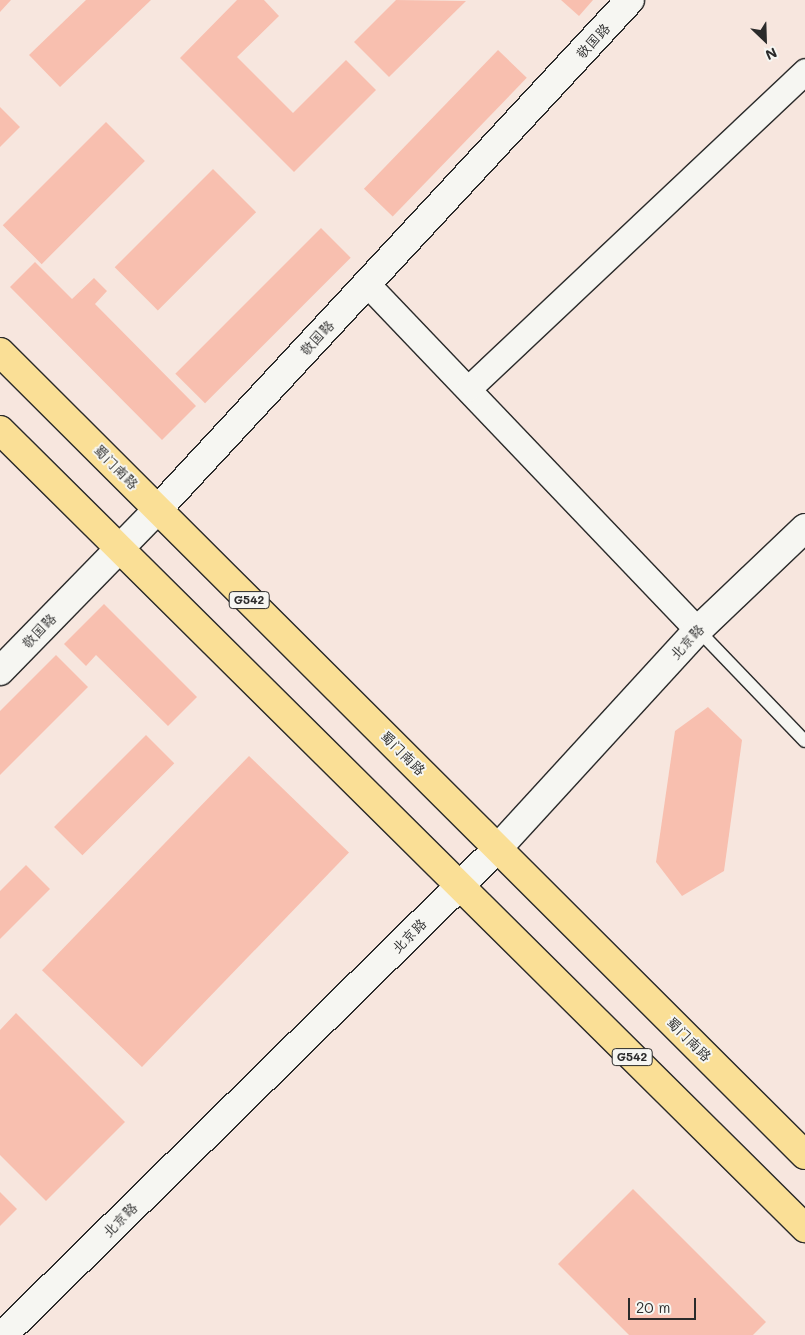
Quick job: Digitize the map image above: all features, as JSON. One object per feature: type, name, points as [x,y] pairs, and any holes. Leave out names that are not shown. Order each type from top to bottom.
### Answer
[{"type":"highway","name":"蜀门南路","points":[[0,352],[805,1155]]},
{"type":"highway","name":"G542","points":[[0,430],[805,1228]]},
{"type":"street","name":"敬国路","points":[[0,671],[158,510],[630,0]]},
{"type":"street","points":[[469,388],[805,71]]},
{"type":"street","points":[[367,284],[469,388],[698,630]]},
{"type":"street","name":"北京路","points":[[3,1335],[498,848],[698,630],[805,528]]},
{"type":"lane","points":[[698,630],[805,741]]},
{"type":"building","points":[[0,0],[11,0],[0,12]]},
{"type":"building","points":[[86,0],[151,0],[60,87],[29,55]]},
{"type":"building","points":[[237,0],[264,0],[279,16],[237,57],[293,113],[346,60],[376,90],[294,172],[180,58]]},
{"type":"building","points":[[396,0],[466,1],[389,77],[354,42]]},
{"type":"building","points":[[561,0],[593,0],[579,16]]},
{"type":"building","points":[[498,50],[527,78],[393,217],[364,189]]},
{"type":"building","points":[[0,107],[20,127],[0,147]]},
{"type":"building","points":[[106,122],[145,161],[42,264],[3,225]]},
{"type":"building","points":[[213,169],[256,212],[158,310],[115,267]]},
{"type":"building","points":[[321,228],[351,258],[205,403],[175,374]]},
{"type":"building","points":[[35,262],[72,299],[94,278],[107,291],[95,304],[196,406],[162,440],[10,287]]},
{"type":"building","points":[[104,604],[197,697],[168,726],[96,655],[86,666],[64,644]]},
{"type":"building","points":[[56,655],[88,687],[0,775],[0,711]]},
{"type":"building","points":[[708,707],[742,740],[724,871],[682,896],[656,862],[675,731]]},
{"type":"building","points":[[146,735],[174,763],[82,855],[54,827]]},
{"type":"building","points":[[249,756],[349,853],[142,1067],[42,970]]},
{"type":"building","points":[[26,865],[50,889],[0,939],[0,891]]},
{"type":"building","points":[[16,1013],[125,1122],[46,1201],[0,1155],[0,1030]]},
{"type":"building","points":[[633,1189],[766,1322],[753,1335],[629,1335],[558,1264]]},
{"type":"building","points":[[0,1192],[17,1209],[0,1226]]}]
